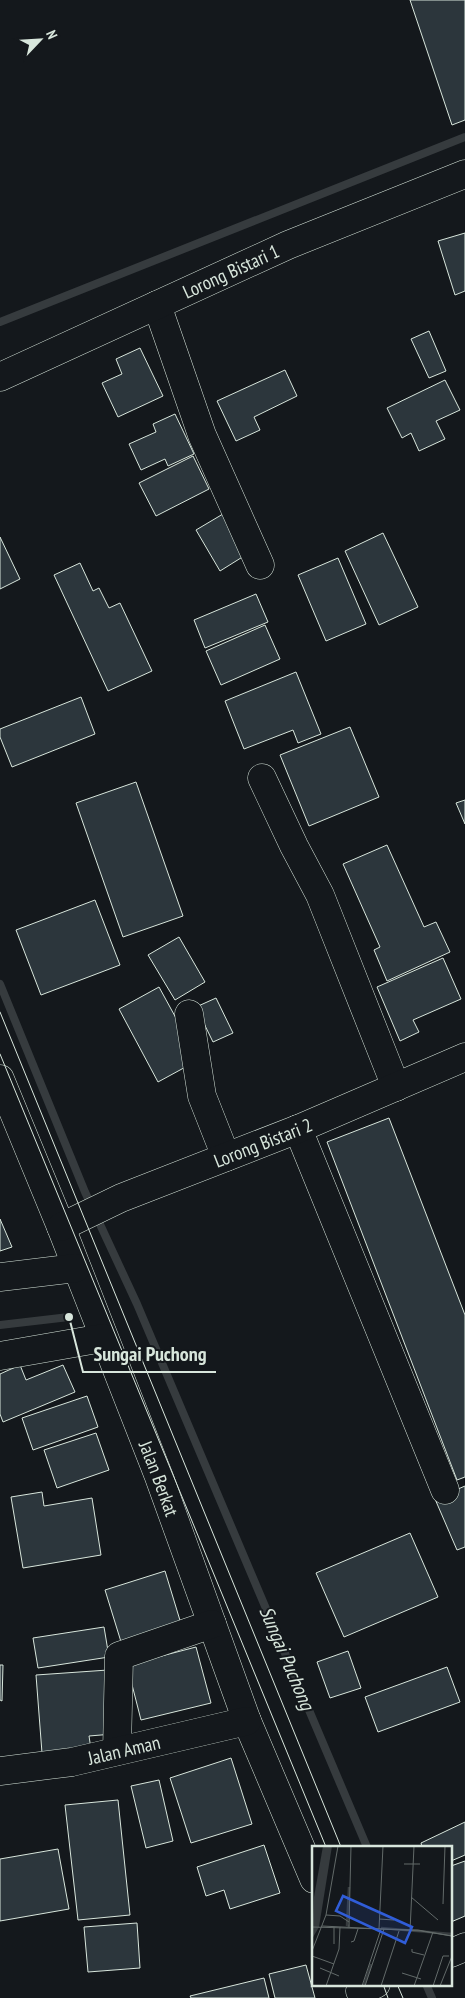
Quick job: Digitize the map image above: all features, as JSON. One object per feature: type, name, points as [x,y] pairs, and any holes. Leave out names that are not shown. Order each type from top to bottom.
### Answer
[{"type":"street","name":"Lorong Bistari 1","points":[[0,377],[288,245],[465,174]]},
{"type":"street","points":[[157,305],[202,435],[260,565]]},
{"type":"street","points":[[262,778],[294,846],[320,895],[396,1087]]},
{"type":"street","points":[[189,1014],[202,1096],[226,1157]]},
{"type":"street","name":"Lorong Bistari 2","points":[[70,1222],[121,1198],[298,1128],[465,1057]]},
{"type":"street","name":"Jalan Berkat","points":[[0,1079],[70,1222],[76,1268],[159,1477],[247,1721],[312,1874]]},
{"type":"street","points":[[298,1128],[445,1490]]},
{"type":"street","points":[[0,1277],[76,1268]]},
{"type":"street","points":[[0,1356],[103,1338]]},
{"type":"street","points":[[117,1751],[120,1656],[212,1624]]},
{"type":"street","name":"Jalan Aman","points":[[0,1771],[72,1762],[247,1721]]},
{"type":"street","points":[[452,1953],[465,1947]]},
{"type":"building","points":[[410,0],[465,0],[465,120],[452,125]]},
{"type":"building","points":[[465,233],[465,291],[455,295],[438,241]]},
{"type":"building","points":[[429,331],[446,371],[429,378],[411,339]]},
{"type":"building","points":[[140,348],[163,396],[118,417],[102,383],[122,374],[116,359]]},
{"type":"building","points":[[285,370],[297,396],[254,417],[260,430],[236,441],[217,401]]},
{"type":"building","points":[[445,380],[460,410],[436,421],[445,439],[419,451],[411,433],[402,438],[387,408]]},
{"type":"building","points":[[175,414],[194,454],[168,466],[165,459],[141,470],[129,444],[156,432],[153,424]]},
{"type":"building","points":[[193,456],[209,489],[156,516],[139,483]]},
{"type":"building","points":[[228,511],[252,551],[220,571],[196,530]]},
{"type":"building","points":[[383,533],[418,607],[379,625],[345,551]]},
{"type":"building","points":[[0,537],[20,579],[0,589]]},
{"type":"building","points":[[338,558],[366,624],[326,641],[298,575]]},
{"type":"building","points":[[80,563],[93,591],[99,588],[109,608],[120,603],[152,671],[108,691],[54,575]]},
{"type":"building","points":[[256,594],[268,622],[205,648],[194,620]]},
{"type":"building","points":[[265,625],[280,659],[221,685],[206,651]]},
{"type":"building","points":[[296,672],[321,734],[298,743],[293,730],[244,749],[225,701]]},
{"type":"building","points":[[81,697],[95,734],[12,767],[0,737],[0,729]]},
{"type":"building","points":[[350,727],[379,797],[309,826],[280,755]]},
{"type":"building","points":[[136,782],[183,916],[123,937],[76,803]]},
{"type":"building","points":[[465,800],[465,824],[456,803]]},
{"type":"building","points":[[387,845],[424,927],[436,922],[450,952],[387,981],[374,950],[380,947],[343,864]]},
{"type":"building","points":[[95,900],[120,965],[41,995],[16,930]]},
{"type":"building","points":[[179,937],[205,982],[175,1000],[148,955]]},
{"type":"building","points":[[443,958],[461,999],[413,1020],[419,1032],[400,1041],[377,987]]},
{"type":"building","points":[[159,987],[194,1051],[191,1064],[158,1082],[119,1009]]},
{"type":"building","points":[[216,998],[233,1033],[213,1042],[196,1007]]},
{"type":"building","points":[[389,1118],[465,1315],[465,1477],[457,1480],[327,1142]]},
{"type":"building","points":[[0,1219],[12,1247],[0,1251]]},
{"type":"building","points":[[20,1365],[26,1380],[63,1365],[75,1392],[3,1422],[0,1414],[0,1374]]},
{"type":"building","points":[[87,1396],[98,1427],[33,1450],[22,1418]]},
{"type":"building","points":[[96,1433],[109,1470],[57,1488],[44,1450]]},
{"type":"building","points":[[465,1486],[465,1547],[457,1550],[435,1499]]},
{"type":"building","points":[[42,1492],[44,1506],[92,1498],[101,1555],[23,1568],[11,1497]]},
{"type":"building","points":[[410,1533],[438,1597],[344,1637],[316,1573]]},
{"type":"building","points":[[165,1571],[182,1627],[122,1645],[105,1590]]},
{"type":"building","points":[[104,1627],[109,1657],[38,1668],[33,1638]]},
{"type":"building","points":[[196,1647],[211,1703],[141,1720],[127,1665]]},
{"type":"building","points":[[348,1651],[361,1688],[330,1698],[317,1662]]},
{"type":"building","points":[[0,1665],[3,1665],[2,1701],[0,1700]]},
{"type":"building","points":[[447,1667],[460,1702],[378,1732],[365,1697]]},
{"type":"building","points":[[108,1670],[113,1734],[89,1736],[91,1749],[42,1753],[36,1675]]},
{"type":"building","points":[[231,1758],[252,1824],[191,1843],[170,1778]]},
{"type":"building","points":[[159,1780],[173,1841],[146,1848],[131,1786]]},
{"type":"building","points":[[118,1800],[130,1915],[78,1920],[65,1805]]},
{"type":"building","points":[[465,1822],[465,1855],[452,1861],[452,1846],[422,1846],[421,1843]]},
{"type":"building","points":[[264,1845],[280,1893],[230,1909],[224,1890],[206,1896],[197,1867]]},
{"type":"building","points":[[58,1849],[69,1909],[0,1921],[0,1859]]},
{"type":"building","points":[[465,1861],[465,1916],[452,1922],[452,1866]]},
{"type":"building","points":[[137,1923],[140,1968],[88,1972],[84,1927]]},
{"type":"building","points":[[306,1965],[315,1998],[275,1998],[269,1974]]},
{"type":"building","points":[[264,1978],[269,1998],[191,1998],[190,1996]]},
{"type":"waterway","points":[[0,322],[465,137]]},
{"type":"waterway","name":"Sungai Puchong","points":[[0,984],[85,1192],[137,1304],[367,1846]]},
{"type":"waterway","name":"Sungai Puchong","points":[[0,1325],[69,1317]]},
{"type":"waterway","name":"Sungai Puchong","points":[[427,1986],[432,1998]]},
{"type":"tram line","points":[[0,1012],[341,1846]]},
{"type":"tram line","points":[[0,1054],[326,1846]]},
{"type":"tram line","points":[[384,1986],[388,1998]]},
{"type":"tram line","points":[[398,1986],[403,1998]]},
{"type":"place","name":"Sungai Puchong","points":[[69,1317]]}]
